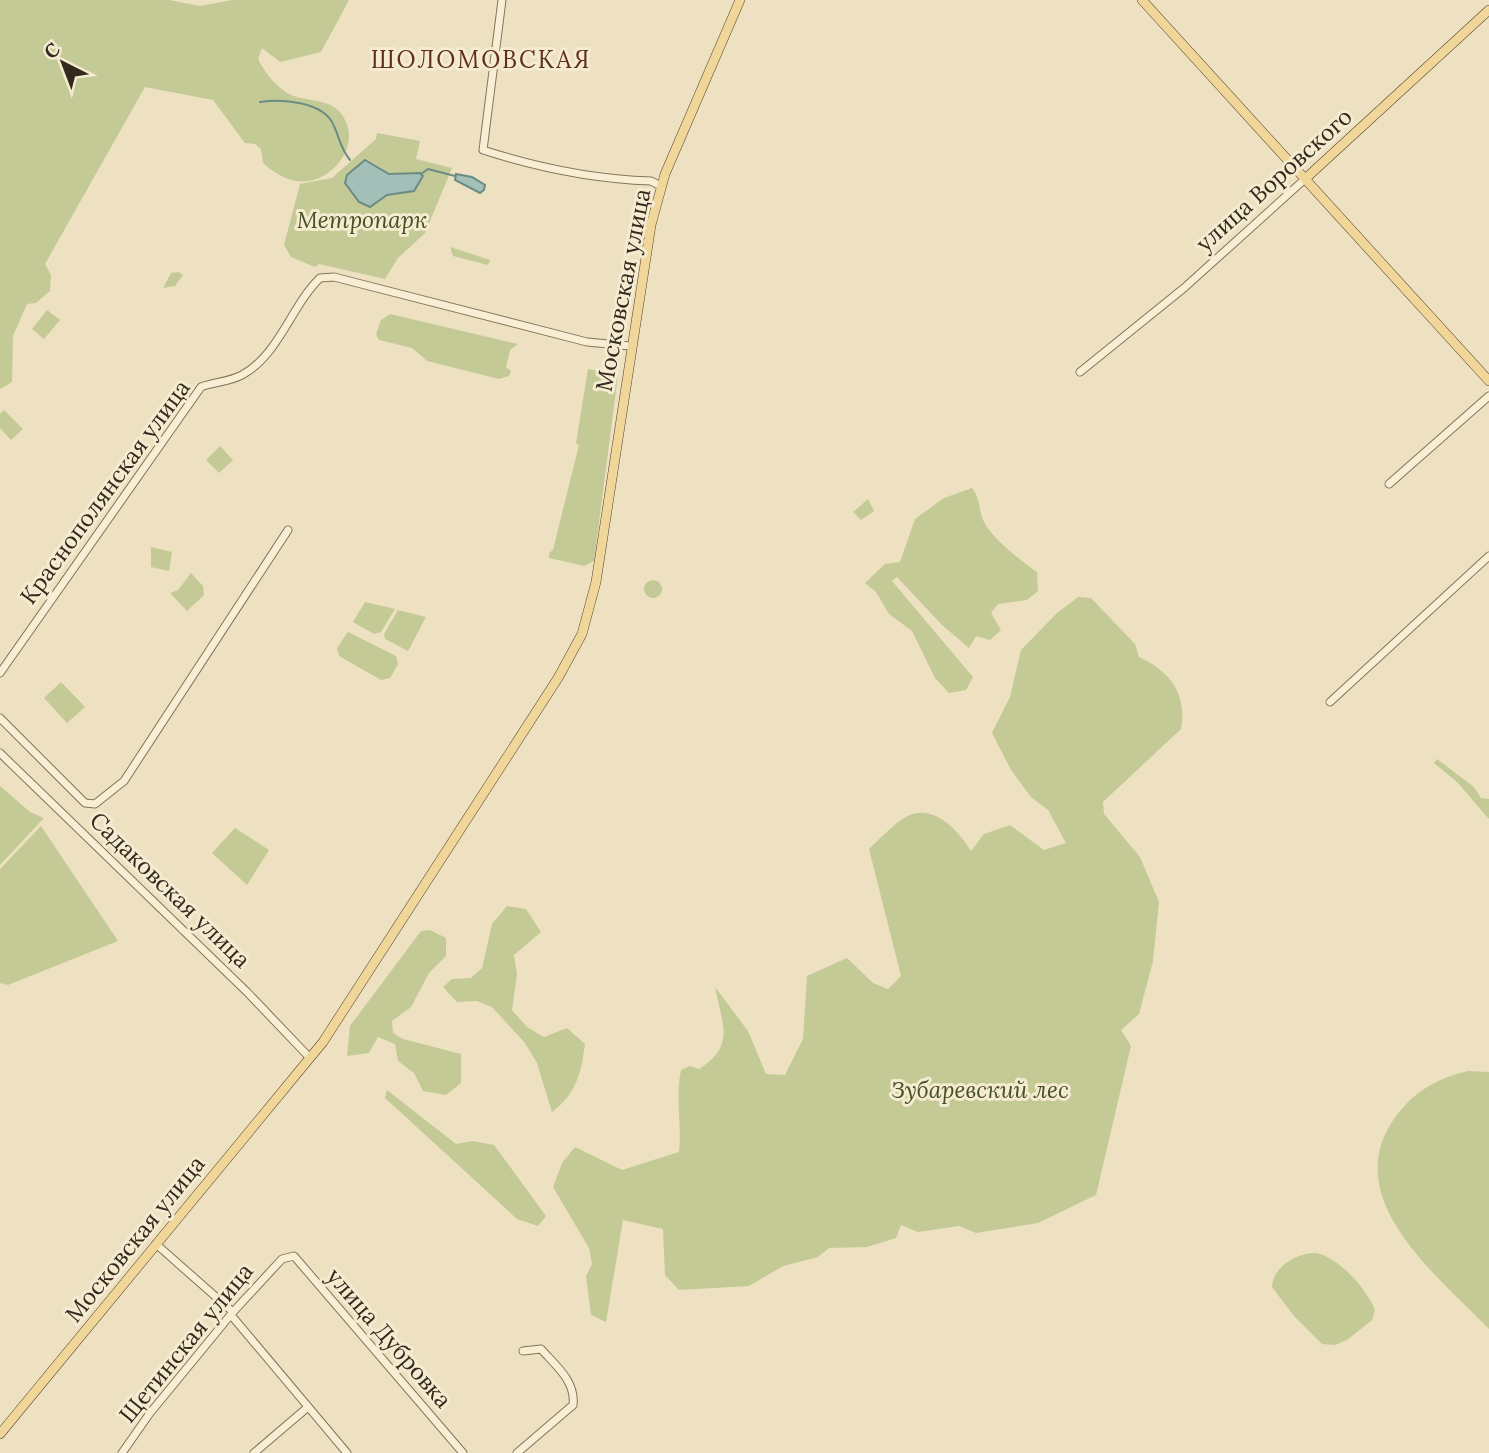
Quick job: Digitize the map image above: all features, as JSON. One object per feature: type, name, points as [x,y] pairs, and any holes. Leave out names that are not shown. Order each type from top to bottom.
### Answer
[{"type":"main road","name":"Московская улица","points":[[0,1434],[302,1069],[558,678],[582,634],[593,600],[651,225],[661,186],[740,0]]},
{"type":"main road","points":[[1142,0],[1489,381]]},
{"type":"main road","name":"улица Воровского","points":[[1305,179],[1489,10]]},
{"type":"street","points":[[502,0],[483,150],[578,175],[650,181],[661,186]]},
{"type":"street","name":"улица Воровского","points":[[1080,372],[1184,288],[1305,179]]},
{"type":"street","name":"Краснополянская улица","points":[[0,673],[201,387],[232,380],[251,370],[263,358],[320,278],[334,277],[587,342],[631,346]]},
{"type":"street","points":[[1389,484],[1489,396]]},
{"type":"street","points":[[0,718],[85,803],[94,804],[124,781],[288,530]]},
{"type":"street","points":[[1330,702],[1489,556]]},
{"type":"street","name":"Садаковская улица","points":[[0,753],[230,975],[310,1058]]},
{"type":"street","points":[[156,1244],[232,1314],[347,1453]]},
{"type":"street","name":"улица Дубровка","points":[[282,1259],[293,1256],[463,1453]]},
{"type":"street","name":"Щетинская улица","points":[[122,1453],[150,1413],[232,1314],[282,1259]]},
{"type":"street","points":[[517,1453],[573,1405],[574,1394],[566,1378],[541,1349],[523,1351]]},
{"type":"street","points":[[254,1453],[308,1407]]},
{"type":"green space","points":[[0,0],[169,0],[200,6],[232,0],[349,0],[321,52],[280,62],[262,48],[258,59],[270,78],[287,93],[333,106],[338,110],[349,133],[348,144],[338,164],[319,178],[296,181],[274,172],[263,163],[261,149],[255,144],[245,143],[213,100],[145,87],[45,264],[51,275],[50,291],[36,303],[27,304],[13,336],[12,382],[0,389]]},
{"type":"green space","name":"Метропарк","points":[[377,133],[420,141],[416,159],[452,168],[425,233],[398,258],[385,279],[319,264],[315,267],[291,257],[284,245],[300,184],[332,178],[376,139]]},
{"type":"green space","points":[[450,247],[490,260],[488,265],[453,256]]},
{"type":"green space","points":[[179,272],[183,275],[175,286],[163,288],[171,273]]},
{"type":"green space","points":[[47,310],[60,320],[44,339],[32,329]]},
{"type":"green space","points":[[390,314],[518,344],[510,350],[506,367],[511,371],[509,376],[499,379],[427,361],[412,348],[379,340],[376,334],[381,320]]},
{"type":"green space","points":[[588,369],[618,375],[594,561],[584,566],[549,558],[549,553],[553,550],[579,445],[576,443]]},
{"type":"green space","points":[[4,410],[23,429],[11,440],[0,428],[0,414]]},
{"type":"green space","points":[[220,446],[233,460],[219,473],[206,460]]},
{"type":"green space","points":[[972,488],[977,496],[981,516],[993,535],[1037,572],[1038,591],[1027,600],[998,604],[991,613],[1001,630],[990,640],[976,636],[969,648],[942,625],[897,577],[892,581],[973,677],[966,690],[949,693],[935,678],[912,631],[889,614],[876,592],[865,583],[885,564],[900,562],[915,519],[944,498]]},
{"type":"green space","points":[[868,499],[874,511],[861,520],[853,512]]},
{"type":"green space","points":[[151,547],[172,552],[169,571],[151,567]]},
{"type":"green space","points":[[191,573],[203,586],[204,595],[187,611],[170,593],[178,590]]},
{"type":"green space","points":[[649,580],[657,580],[662,589],[660,596],[649,598],[644,593],[644,585]]},
{"type":"green space","name":"Зубаревский лес","points":[[1078,597],[1091,598],[1135,644],[1139,657],[1168,677],[1179,695],[1182,716],[1181,729],[1103,802],[1104,814],[1140,857],[1159,902],[1153,961],[1139,1014],[1121,1030],[1131,1046],[1096,1195],[1038,1223],[976,1233],[959,1226],[918,1232],[901,1225],[896,1238],[867,1247],[829,1248],[818,1257],[783,1266],[749,1286],[679,1290],[665,1275],[663,1229],[623,1220],[606,1322],[591,1315],[586,1276],[592,1264],[589,1248],[553,1187],[562,1163],[575,1147],[622,1170],[679,1152],[681,1070],[690,1066],[699,1069],[711,1060],[722,1043],[723,1023],[715,987],[748,1031],[766,1074],[785,1075],[803,1039],[807,976],[847,958],[873,983],[888,989],[901,976],[869,849],[896,824],[916,813],[935,816],[952,827],[971,851],[984,834],[1010,825],[1044,850],[1066,843],[1048,810],[1031,797],[1011,770],[992,733],[1010,697],[1021,650],[1056,614]]},
{"type":"green space","points":[[365,602],[395,609],[381,632],[374,634],[353,622]]},
{"type":"green space","points":[[398,610],[426,617],[408,651],[385,639],[384,634]]},
{"type":"green space","points":[[348,632],[396,656],[398,664],[390,678],[381,680],[339,656],[337,648]]},
{"type":"green space","points":[[61,682],[85,707],[67,723],[44,698]]},
{"type":"green space","points":[[1437,759],[1474,787],[1481,798],[1489,799],[1489,819],[1457,782],[1434,763]]},
{"type":"green space","points":[[0,786],[30,812],[44,818],[0,865]]},
{"type":"green space","points":[[41,826],[118,941],[8,985],[0,983],[0,869]]},
{"type":"green space","points":[[235,828],[269,850],[247,885],[212,853]]},
{"type":"green space","points":[[507,906],[526,909],[541,932],[514,955],[517,974],[512,1010],[527,1027],[544,1037],[567,1028],[585,1044],[576,1082],[567,1098],[552,1112],[537,1063],[525,1043],[492,1007],[477,1001],[457,1002],[443,987],[452,979],[471,978],[482,968],[492,924]]},
{"type":"green space","points":[[430,930],[446,938],[446,956],[429,973],[411,1007],[392,1021],[393,1033],[403,1039],[461,1054],[461,1083],[446,1095],[423,1091],[414,1073],[398,1061],[395,1044],[378,1037],[369,1053],[347,1056],[350,1026],[421,931]]},
{"type":"green space","points":[[1468,1071],[1489,1072],[1489,1329],[1422,1261],[1402,1234],[1386,1207],[1378,1178],[1380,1149],[1401,1109],[1426,1088]]},
{"type":"green space","points":[[387,1090],[456,1144],[473,1141],[494,1145],[546,1216],[538,1226],[517,1219],[385,1098]]},
{"type":"green space","points":[[1317,1253],[1334,1261],[1351,1275],[1375,1310],[1372,1320],[1347,1340],[1335,1345],[1322,1344],[1294,1316],[1272,1287],[1273,1279],[1288,1262],[1302,1255]]},
{"type":"water","points":[[365,160],[389,174],[420,173],[423,176],[414,191],[387,195],[370,207],[359,202],[345,183],[347,175]]},
{"type":"water","points":[[456,174],[472,177],[485,185],[484,190],[480,193],[455,180]]},
{"type":"waterway","points":[[260,102],[290,102],[321,111],[334,126],[350,160]]},
{"type":"waterway","points":[[421,174],[428,169],[455,176]]},
{"type":"district","name":"ШОЛОМОВСКАЯ","points":[[481,60]]}]
